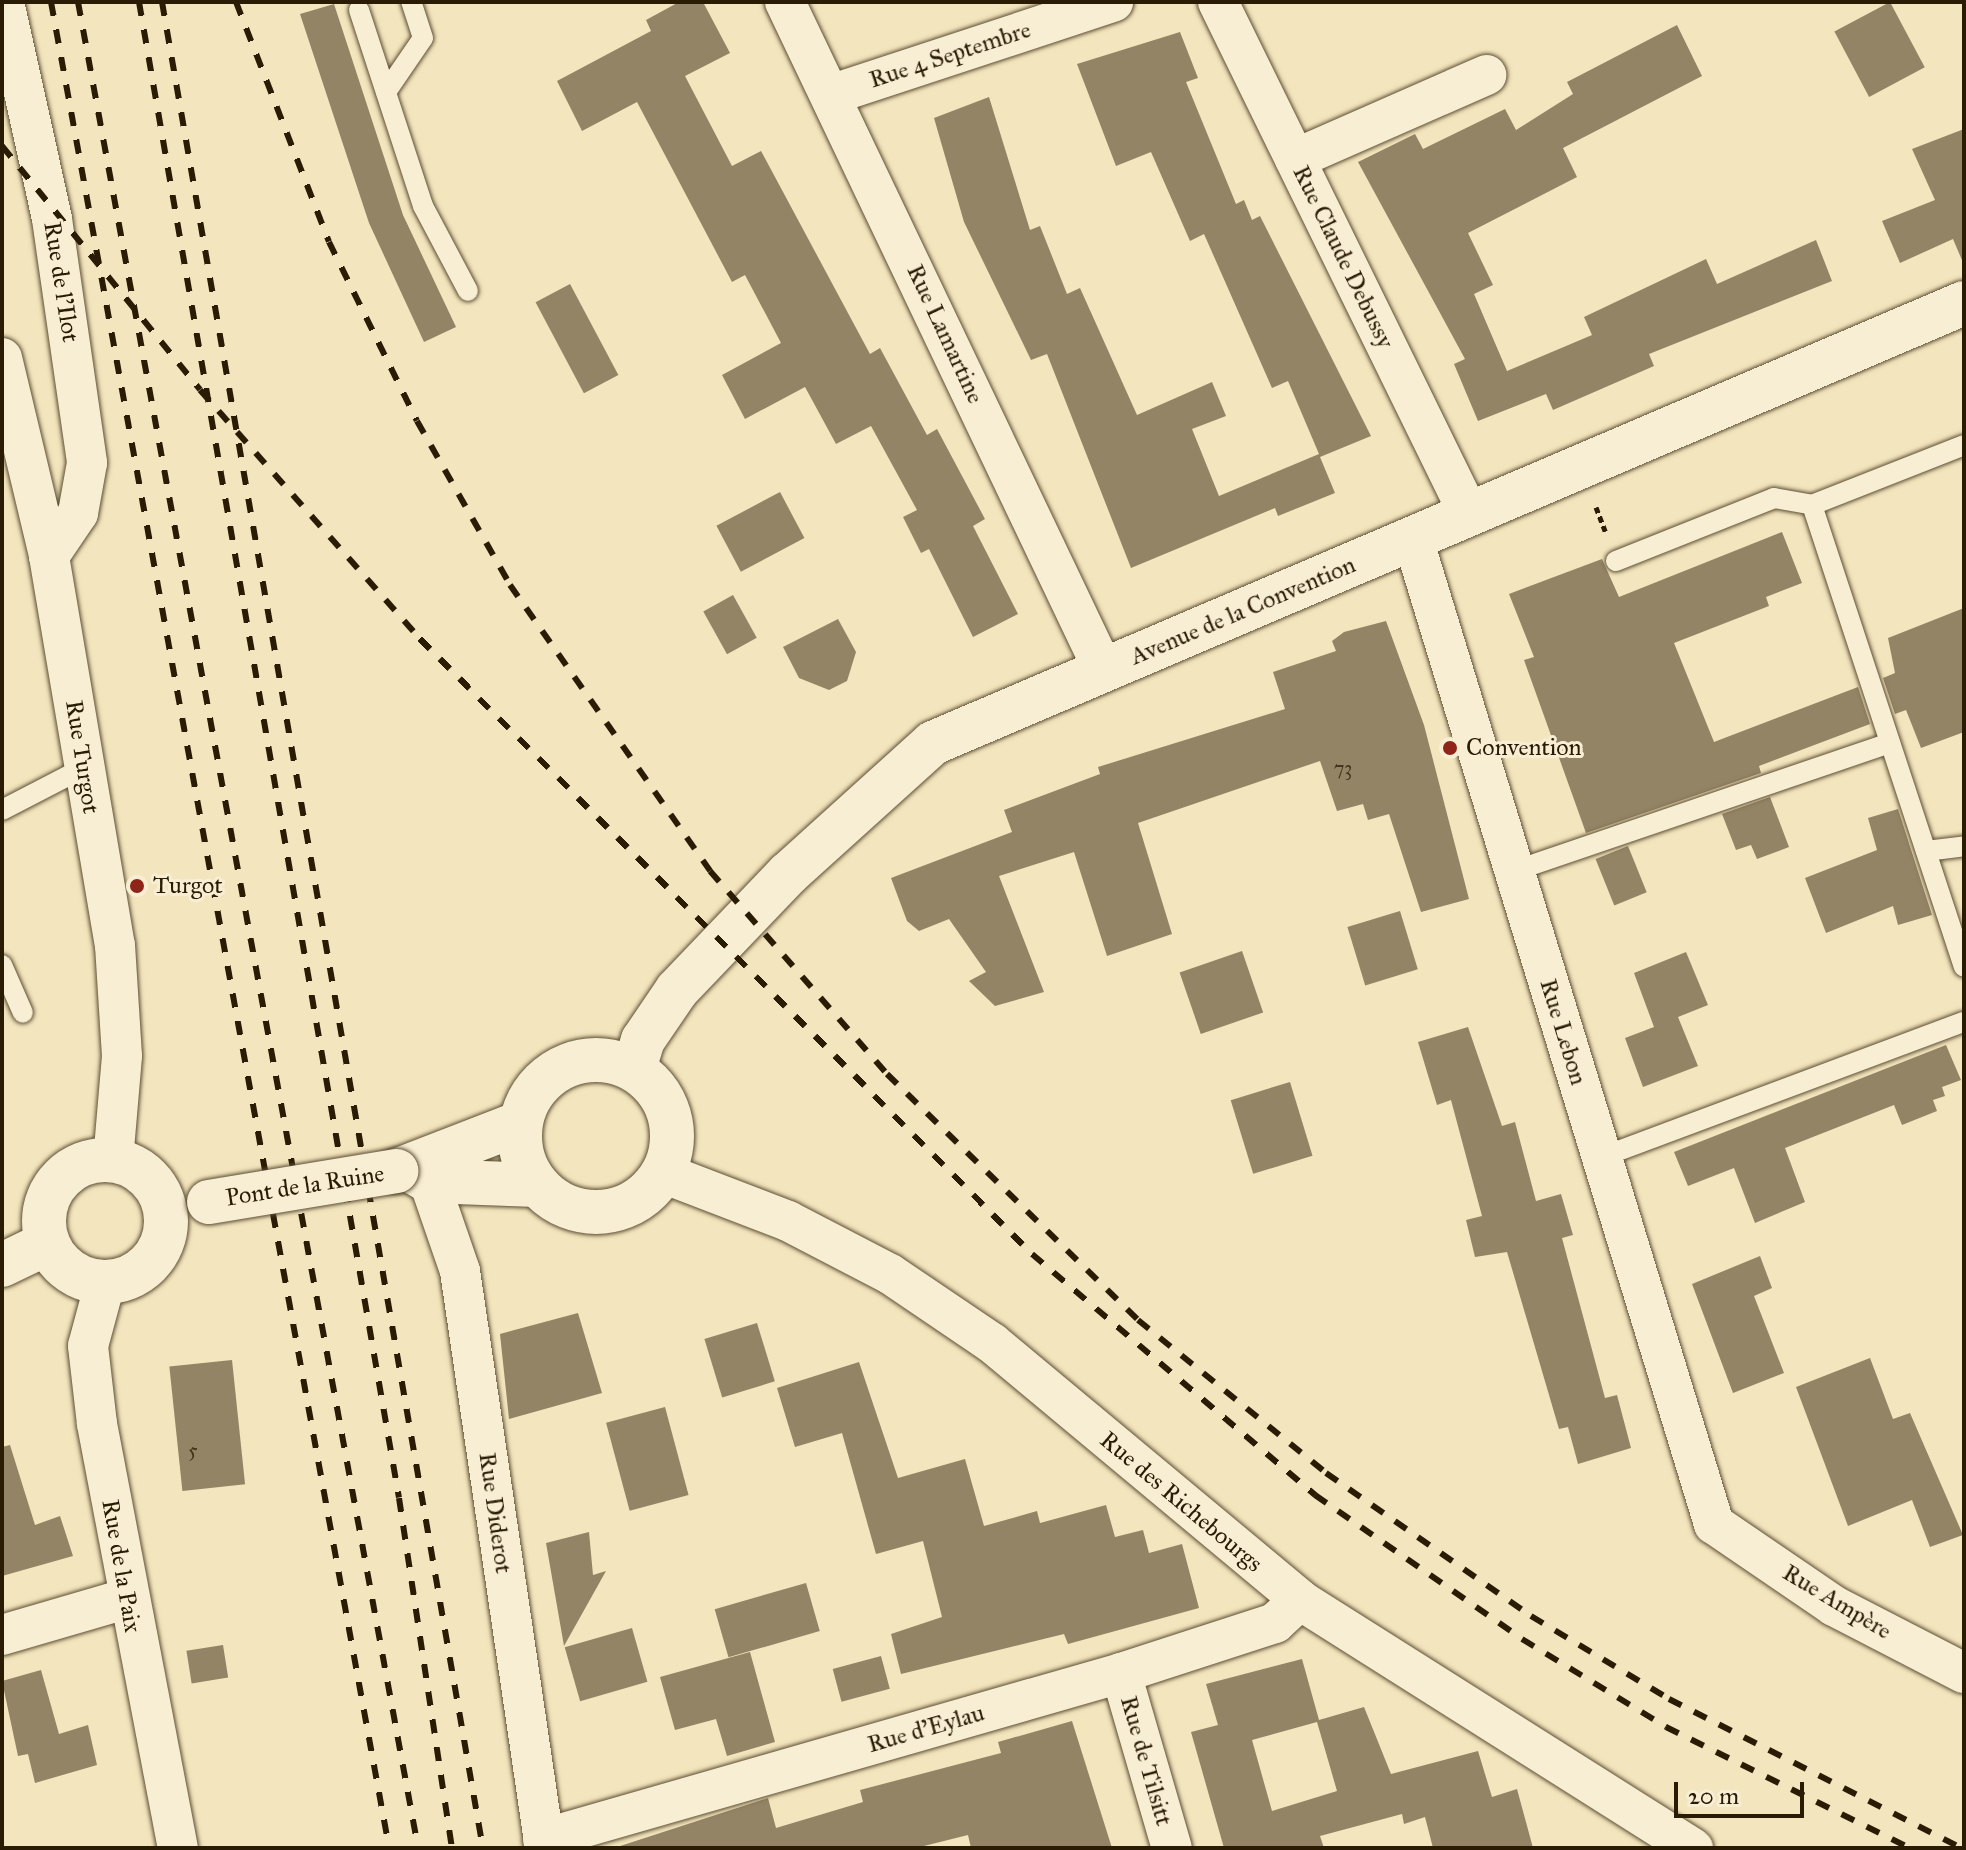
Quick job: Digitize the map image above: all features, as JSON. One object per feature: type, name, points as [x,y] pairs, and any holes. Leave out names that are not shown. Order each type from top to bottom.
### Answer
[{"type":"street","name":"Rue de l'Ilot","points":[[4,2],[52,219],[87,463],[78,513],[49,556]]},
{"type":"street","name":"Rue Lamartine","points":[[785,2],[833,94],[1102,667]]},
{"type":"street","name":"Rue 4 Septembre","points":[[833,94],[1113,2]]},
{"type":"street","name":"Rue Claude Debussy","points":[[1218,2],[1468,512]]},
{"type":"street","points":[[1295,159],[1486,75]]},
{"type":"street","name":"Avenue de la Convention","points":[[634,1069],[643,1040],[677,990],[788,874],[933,743],[1102,667],[1159,650],[1468,512],[1964,303]]},
{"type":"street","name":"Rue Turgot","points":[[2,358],[49,556],[115,945],[122,1056],[113,1160]]},
{"type":"street","name":"Rue Lebon","points":[[1413,539],[1714,1524]]},
{"type":"street","points":[[599,1060],[634,1069],[666,1105],[671,1140],[663,1173],[648,1193],[603,1213],[555,1201],[537,1185],[524,1164],[520,1123],[543,1081],[563,1067],[599,1060]]},
{"type":"street","points":[[411,1174],[520,1123]]},
{"type":"street","points":[[92,1160],[113,1160],[149,1176],[166,1212],[166,1233],[152,1261],[127,1279],[105,1283],[70,1273],[48,1243],[46,1202],[57,1183],[92,1160]]},
{"type":"street","name":"Rue des Richebourgs","points":[[663,1173],[788,1221],[890,1274],[992,1343],[1300,1600],[1693,1848]]},
{"type":"street","name":"Pont de la Ruine","points":[[166,1212],[209,1202],[411,1174],[537,1185]]},
{"type":"street","name":"Rue Diderot","points":[[411,1174],[460,1271],[544,1843]]},
{"type":"street","points":[[2,1265],[48,1243]]},
{"type":"street","name":"Rue de la Paix","points":[[105,1283],[88,1346],[125,1599],[178,1848]]},
{"type":"street","name":"Rue Ampère","points":[[1714,1524],[1834,1606],[1964,1673]]},
{"type":"street","points":[[2,1635],[125,1599]]},
{"type":"street","name":"Rue d'Eylau","points":[[544,1843],[1121,1673],[1275,1623],[1300,1600]]},
{"type":"street","name":"Rue de Tilsitt","points":[[1121,1673],[1172,1848]]},
{"type":"lane","points":[[386,92],[423,38],[411,2]]},
{"type":"lane","points":[[359,10],[423,206],[468,291]]},
{"type":"lane","points":[[1616,561],[1774,498],[1812,505],[1964,445]]},
{"type":"lane","points":[[1812,505],[1964,967]]},
{"type":"lane","points":[[1514,871],[1890,743]]},
{"type":"lane","points":[[2,810],[83,768]]},
{"type":"lane","points":[[1926,851],[1964,846]]},
{"type":"lane","points":[[2,965],[23,1013]]},
{"type":"lane","points":[[1602,1157],[1964,1022]]},
{"type":"path","points":[[1580,465],[1616,561]]},
{"type":"building","points":[[679,2],[703,2],[730,53],[685,76],[732,166],[761,151],[870,354],[880,348],[927,435],[937,429],[985,519],[973,526],[1018,614],[973,637],[929,549],[921,553],[903,517],[917,510],[871,426],[836,444],[805,387],[745,419],[722,375],[781,343],[745,275],[732,282],[637,102],[582,131],[557,81],[651,31],[646,20]]},
{"type":"building","points":[[1890,2],[1925,67],[1869,97],[1834,32]]},
{"type":"building","points":[[334,4],[403,215],[456,327],[424,342],[369,223],[300,14]]},
{"type":"building","points":[[1677,25],[1702,76],[1563,148],[1577,177],[1468,233],[1493,285],[1474,294],[1507,371],[1592,335],[1584,317],[1706,259],[1717,284],[1816,240],[1832,281],[1649,354],[1654,366],[1553,410],[1546,394],[1478,421],[1454,364],[1465,359],[1358,162],[1415,134],[1423,149],[1505,109],[1516,130],[1573,94],[1567,82]]},
{"type":"building","points":[[1180,32],[1198,78],[1186,82],[1236,204],[1244,200],[1252,220],[1260,216],[1371,436],[1320,457],[1335,493],[1278,516],[1275,508],[1131,568],[1047,354],[1031,360],[964,222],[934,118],[989,97],[1030,230],[1040,226],[1067,294],[1080,288],[1137,415],[1212,382],[1226,416],[1192,429],[1219,496],[1319,454],[1288,381],[1272,388],[1204,234],[1190,241],[1151,152],[1116,166],[1077,64]]},
{"type":"building","points":[[1964,129],[1964,265],[1953,239],[1900,263],[1882,221],[1935,200],[1912,149]]},
{"type":"building","points":[[570,284],[618,375],[584,393],[536,302]]},
{"type":"building","points":[[780,492],[804,538],[741,572],[716,526]]},
{"type":"building","points":[[1782,532],[1802,583],[1766,597],[1769,606],[1674,643],[1714,742],[1858,687],[1870,724],[1759,766],[1761,773],[1586,833],[1524,660],[1534,657],[1509,594],[1602,559],[1619,597]]},
{"type":"building","points":[[733,595],[757,638],[727,654],[703,611]]},
{"type":"building","points":[[1964,608],[1964,732],[1921,748],[1906,710],[1895,714],[1883,678],[1895,673],[1888,638]]},
{"type":"building","points":[[838,619],[856,652],[847,681],[829,690],[799,678],[783,647]]},
{"type":"building","points":[[1386,621],[1424,725],[1469,899],[1421,912],[1389,814],[1368,820],[1363,804],[1337,811],[1320,761],[1138,823],[1172,934],[1107,956],[1074,852],[999,876],[1044,992],[995,1006],[969,981],[986,972],[949,919],[919,931],[907,921],[891,878],[1012,832],[1004,810],[1100,774],[1098,767],[1285,709],[1273,672],[1336,651],[1332,641],[1344,632]]},
{"type":"building","points":[[1770,797],[1789,847],[1757,859],[1751,845],[1736,850],[1722,814]]},
{"type":"building","points":[[1898,809],[1932,915],[1898,925],[1893,906],[1826,933],[1805,878],[1877,850],[1868,818]]},
{"type":"building","points":[[1628,846],[1647,892],[1614,905],[1596,859]]},
{"type":"building","points":[[1400,911],[1418,969],[1365,985],[1347,927]]},
{"type":"building","points":[[1242,951],[1263,1012],[1201,1034],[1180,972]]},
{"type":"building","points":[[1686,952],[1708,1005],[1678,1017],[1698,1066],[1643,1087],[1625,1038],[1654,1027],[1634,973]]},
{"type":"building","points":[[1468,1027],[1502,1126],[1515,1122],[1536,1201],[1561,1194],[1573,1235],[1562,1238],[1605,1398],[1617,1395],[1631,1448],[1578,1464],[1568,1427],[1559,1429],[1507,1252],[1475,1257],[1466,1220],[1482,1216],[1451,1100],[1437,1105],[1418,1042]]},
{"type":"building","points":[[1946,1045],[1961,1080],[1942,1087],[1945,1096],[1933,1100],[1937,1111],[1902,1125],[1894,1105],[1785,1148],[1805,1202],[1755,1223],[1734,1168],[1688,1186],[1674,1152]]},
{"type":"building","points":[[1290,1082],[1313,1156],[1253,1174],[1231,1100]]},
{"type":"building","points":[[1760,1256],[1772,1288],[1754,1296],[1784,1373],[1733,1393],[1692,1284]]},
{"type":"building","points":[[578,1313],[602,1393],[509,1419],[500,1334]]},
{"type":"building","points":[[757,1323],[775,1381],[722,1397],[704,1339]]},
{"type":"building","points":[[1870,1358],[1893,1419],[1910,1413],[1963,1535],[1930,1547],[1912,1500],[1848,1526],[1796,1387]]},
{"type":"building","points":[[232,1360],[245,1484],[182,1491],[169,1367]]},
{"type":"building","points":[[859,1362],[898,1478],[965,1459],[984,1526],[1037,1511],[1040,1523],[1106,1505],[1115,1537],[1143,1530],[1149,1553],[1182,1544],[1199,1608],[1068,1644],[1064,1634],[901,1674],[891,1634],[942,1617],[923,1541],[876,1554],[842,1433],[795,1447],[777,1388]]},
{"type":"building","points":[[665,1407],[689,1495],[630,1511],[606,1423]]},
{"type":"building","points":[[10,1445],[35,1525],[60,1516],[73,1556],[2,1576],[2,1447]]},
{"type":"building","points":[[589,1532],[593,1575],[606,1571],[564,1646],[546,1543]]},
{"type":"building","points":[[806,1583],[820,1631],[728,1657],[715,1609]]},
{"type":"building","points":[[632,1628],[647,1682],[580,1701],[565,1647]]},
{"type":"building","points":[[223,1645],[228,1678],[192,1683],[186,1651]]},
{"type":"building","points":[[750,1652],[775,1742],[727,1756],[716,1719],[675,1730],[660,1677]]},
{"type":"building","points":[[881,1656],[890,1689],[842,1702],[833,1669]]},
{"type":"building","points":[[1302,1659],[1319,1720],[1364,1707],[1391,1774],[1478,1751],[1492,1797],[1517,1789],[1533,1848],[1433,1848],[1425,1817],[1404,1824],[1402,1814],[1320,1836],[1324,1848],[1224,1848],[1191,1732],[1218,1725],[1206,1684]],"holes":[[[1317,1722],[1337,1791],[1272,1811],[1252,1740]]]},
{"type":"building","points":[[41,1670],[59,1734],[88,1725],[97,1765],[35,1783],[28,1754],[18,1756],[2,1681]]},
{"type":"building","points":[[1072,1721],[1112,1848],[971,1848],[968,1835],[916,1848],[614,1848],[768,1798],[776,1828],[863,1802],[860,1790],[1001,1753],[998,1742]]},
{"type":"railway","points":[[51,2],[389,1848]]},
{"type":"railway","points":[[78,2],[418,1848]]},
{"type":"railway","points":[[139,2],[399,1498],[452,1848]]},
{"type":"railway","points":[[162,2],[483,1848]]},
{"type":"railway","points":[[236,2],[329,242],[417,421],[510,585],[710,871],[887,1074],[1138,1320],[1326,1473],[1531,1616],[1669,1699],[1962,1848]]},
{"type":"railway","points":[[2,146],[200,390],[420,639],[1032,1254],[1315,1495],[1522,1639],[1666,1727],[1910,1848]]},
{"type":"place","name":"Convention","points":[[1450,748]]},
{"type":"place","name":"Turgot","points":[[137,886]]}]
